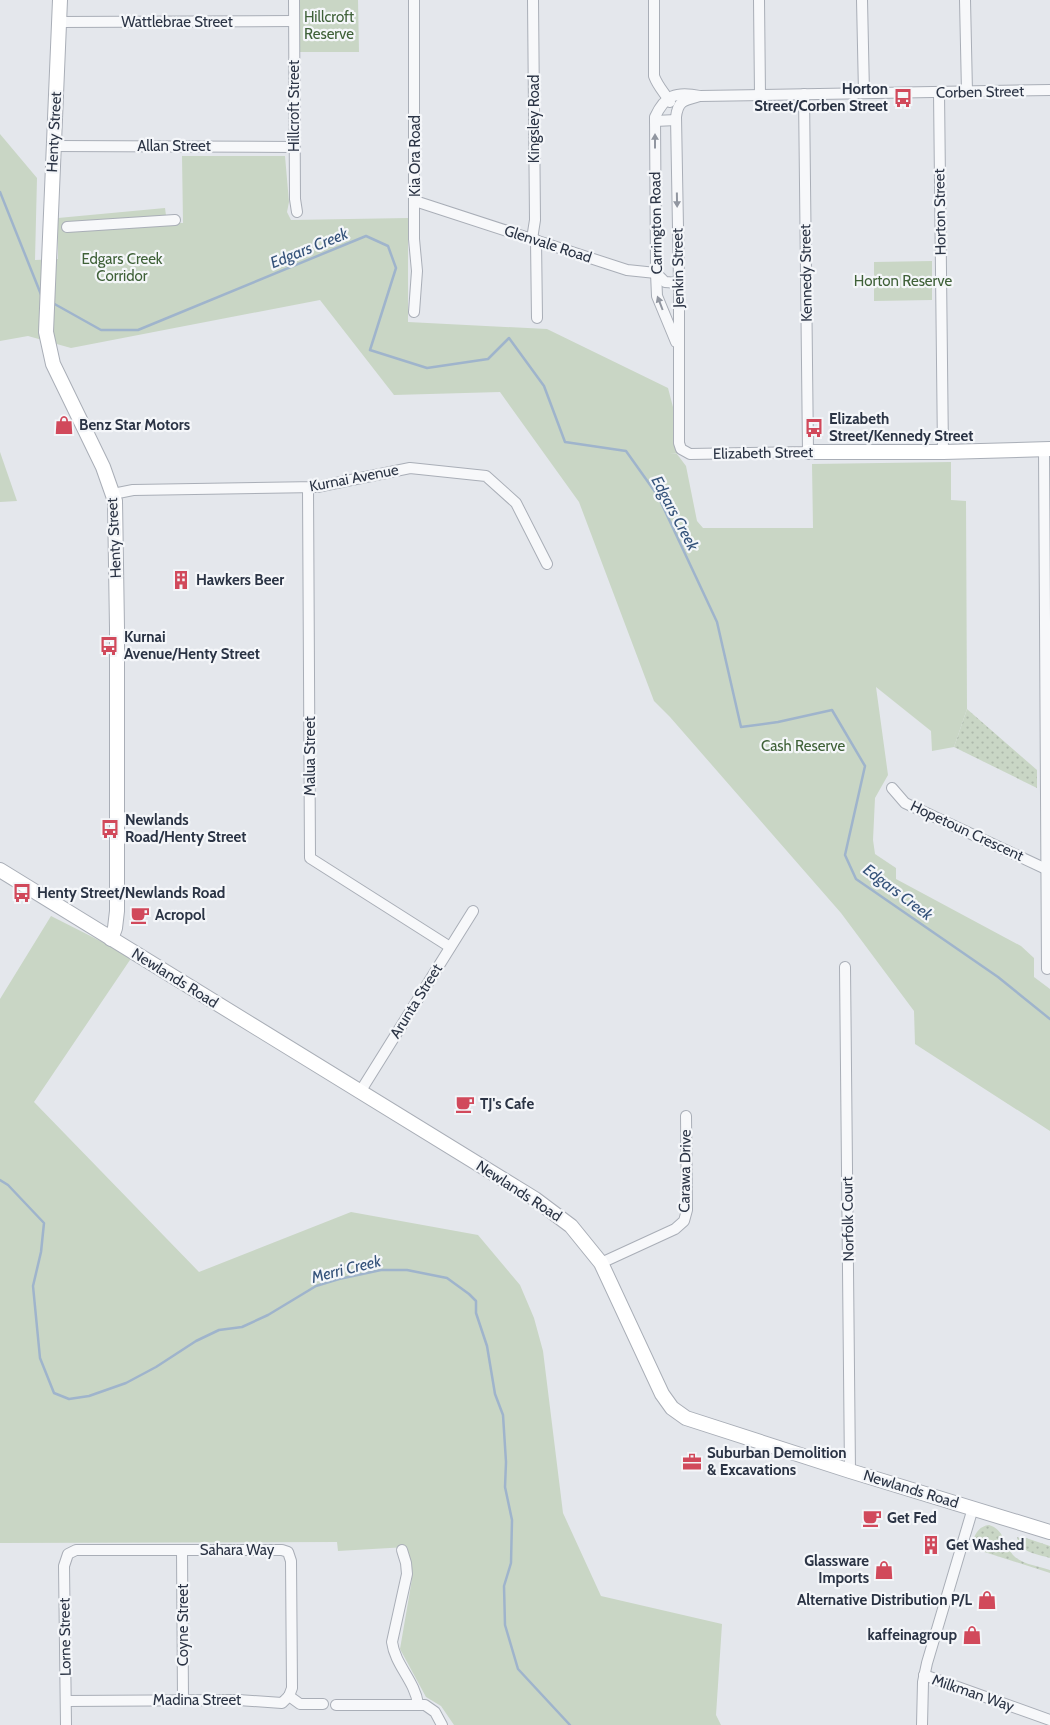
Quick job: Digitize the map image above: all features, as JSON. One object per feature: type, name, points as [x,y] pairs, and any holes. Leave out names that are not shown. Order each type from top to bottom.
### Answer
[{"type":"street","name":"Henty Street","points":[[60,0],[46,332],[53,364],[92,443],[113,494],[115,508],[117,911],[116,928],[111,939]]},
{"type":"street","name":"Hillcroft Street","points":[[294,0],[294,146],[297,212]]},
{"type":"street","name":"Kia Ora Road","points":[[414,0],[414,239],[417,271],[414,312]]},
{"type":"street","name":"Kingsley Road","points":[[533,0],[534,239],[537,318]]},
{"type":"street","points":[[654,0],[654,76],[658,87],[668,98],[676,119]]},
{"type":"street","points":[[759,0],[760,95]]},
{"type":"street","points":[[862,0],[864,93]]},
{"type":"street","points":[[964,0],[967,92]]},
{"type":"street","name":"Wattlebrae Street","points":[[59,22],[294,21]]},
{"type":"street","name":"Corben Street","points":[[700,96],[1050,90]]},
{"type":"street","name":"Horton Street","points":[[939,92],[942,452]]},
{"type":"street","points":[[668,98],[672,95],[689,93],[700,96]]},
{"type":"street","name":"Kennedy Street","points":[[804,94],[808,452]]},
{"type":"street","points":[[676,119],[677,108],[680,103],[700,96]]},
{"type":"street","name":"Carrington Road","points":[[668,98],[660,106],[655,117],[657,296],[679,348]]},
{"type":"street","points":[[655,121],[676,119]]},
{"type":"street","name":"Jenkin Street","points":[[676,119],[679,443],[685,453]]},
{"type":"street","name":"Allan Street","points":[[53,146],[294,146]]},
{"type":"street","name":"Glenvale Road","points":[[415,202],[627,270],[656,273],[665,282],[679,283]]},
{"type":"street","points":[[67,227],[175,220]]},
{"type":"street","points":[[1047,449],[1046,869],[1048,969]]},
{"type":"street","name":"Elizabeth Street","points":[[685,453],[942,452],[1047,449]]},
{"type":"street","name":"Kurnai Avenue","points":[[113,494],[133,490],[308,488],[410,468],[486,476],[516,503],[547,564]]},
{"type":"street","name":"Malua Street","points":[[308,488],[310,858],[450,947]]},
{"type":"street","name":"Hopetoun Crescent","points":[[892,788],[905,803],[1046,869]]},
{"type":"street","name":"Newlands Road","points":[[0,870],[554,1212],[570,1226],[601,1263],[662,1394],[672,1408],[686,1418],[1050,1532]]},
{"type":"street","name":"Arunta Street","points":[[360,1092],[473,912]]},
{"type":"street","name":"Norfolk Court","points":[[845,967],[850,1470]]},
{"type":"street","name":"Carawa Drive","points":[[601,1263],[674,1229],[684,1221],[688,1210],[686,1116]]},
{"type":"street","points":[[922,1725],[924,1675],[973,1508]]},
{"type":"street","name":"Coyne Street","points":[[182,1550],[184,1700]]},
{"type":"street","name":"Sahara Way","points":[[71,1551],[282,1550],[288,1552],[292,1569],[292,1688],[289,1696]]},
{"type":"street","points":[[402,1550],[407,1574],[392,1642],[394,1651],[414,1688],[418,1704]]},
{"type":"street","name":"Lorne Street","points":[[66,1725],[64,1566],[65,1559],[71,1551]]},
{"type":"street","name":"Milkman Way","points":[[924,1675],[1050,1720]]},
{"type":"street","points":[[289,1696],[300,1704],[323,1704]]},
{"type":"street","name":"Madina Street","points":[[66,1701],[238,1700],[282,1703],[289,1696]]},
{"type":"street","points":[[336,1705],[425,1705],[432,1708],[442,1725]]},
{"type":"green space","name":"Hillcroft Reserve","points":[[300,0],[358,0],[359,52],[300,52]]},
{"type":"green space","points":[[0,134],[37,178],[35,260],[58,259],[58,218],[165,208],[167,223],[183,223],[182,156],[285,156],[289,202],[287,212],[291,220],[408,218],[408,322],[547,329],[668,388],[685,453],[670,454],[677,454],[686,466],[697,521],[703,528],[813,528],[812,464],[951,462],[951,500],[966,501],[967,709],[954,747],[932,751],[931,731],[876,687],[888,775],[875,798],[873,840],[875,854],[896,868],[896,879],[1021,946],[1034,958],[1034,977],[1050,989],[1050,1131],[915,1044],[914,1011],[841,913],[654,701],[579,502],[500,392],[394,395],[320,300],[71,348],[28,336],[0,341]]},
{"type":"green space","name":"Horton Reserve","points":[[932,261],[932,300],[874,301],[874,262]]},
{"type":"green space","points":[[0,452],[17,501],[0,502]]},
{"type":"green space","points":[[967,709],[1037,770],[1037,788],[954,747]]},
{"type":"green space","points":[[51,916],[132,957],[34,1102],[199,1272],[351,1212],[478,1235],[520,1285],[534,1318],[543,1351],[563,1513],[601,1596],[722,1624],[716,1715],[721,1725],[454,1725],[441,1706],[426,1697],[400,1649],[412,1579],[407,1547],[338,1551],[337,1542],[0,1543],[0,999]]},
{"type":"green space","points":[[989,1525],[998,1530],[1016,1558],[1025,1563],[1050,1570],[1050,1573],[975,1549],[977,1542],[973,1540],[975,1534],[981,1528]]},
{"type":"green space","points":[[1017,1537],[1022,1539],[1023,1537],[1050,1546],[1050,1558],[1025,1550]]},
{"type":"waterway","name":"Edgars Creek","points":[[0,192],[42,297]]},
{"type":"waterway","name":"Edgars Creek","points":[[51,302],[101,330],[138,330],[366,236],[388,246],[396,268],[370,350],[427,368],[488,359],[509,338],[544,386],[565,442],[626,451],[658,496],[717,622],[741,727],[778,722],[832,710],[865,766],[845,855],[856,879],[998,977],[1050,1019]]},
{"type":"waterway","name":"Merri Creek","points":[[0,1180],[8,1185],[44,1223],[41,1252],[33,1286],[40,1358],[54,1393],[69,1399],[89,1396],[126,1383],[156,1367],[196,1341],[219,1330],[242,1327],[268,1315],[316,1286],[339,1279],[381,1270],[407,1270],[447,1278],[469,1294],[476,1301],[476,1313],[487,1346],[495,1394],[503,1415],[506,1462],[505,1487],[512,1520],[511,1563],[504,1586],[505,1625],[518,1669],[570,1725]]},
{"type":"place","name":"Horton Street/Corben Street","points":[[903,98]]},
{"type":"place","name":"Benz Star Motors","points":[[64,425]]},
{"type":"place","name":"Elizabeth Street/Kennedy Street","points":[[814,428]]},
{"type":"place","name":"Hawkers Beer","points":[[181,580]]},
{"type":"place","name":"Kurnai Avenue/Henty Street","points":[[109,646]]},
{"type":"place","name":"Newlands Road/Henty Street","points":[[110,829]]},
{"type":"place","name":"Henty Street/Newlands Road","points":[[22,893]]},
{"type":"place","name":"Acropol","points":[[140,915]]},
{"type":"place","name":"TJ's Cafe","points":[[465,1104]]},
{"type":"place","name":"Suburban Demolition & Excavations","points":[[692,1462]]},
{"type":"place","name":"Get Fed","points":[[872,1518]]},
{"type":"place","name":"Get Washed","points":[[931,1545]]},
{"type":"place","name":"Glassware Imports","points":[[884,1570]]},
{"type":"place","name":"Alternative Distribution P/L","points":[[987,1600]]},
{"type":"place","name":"kaffeinagroup","points":[[972,1635]]},
{"type":"park label","name":"Edgars Creek Corridor","points":[[122,268]]},
{"type":"park label","name":"Cash Reserve","points":[[803,746]]}]
